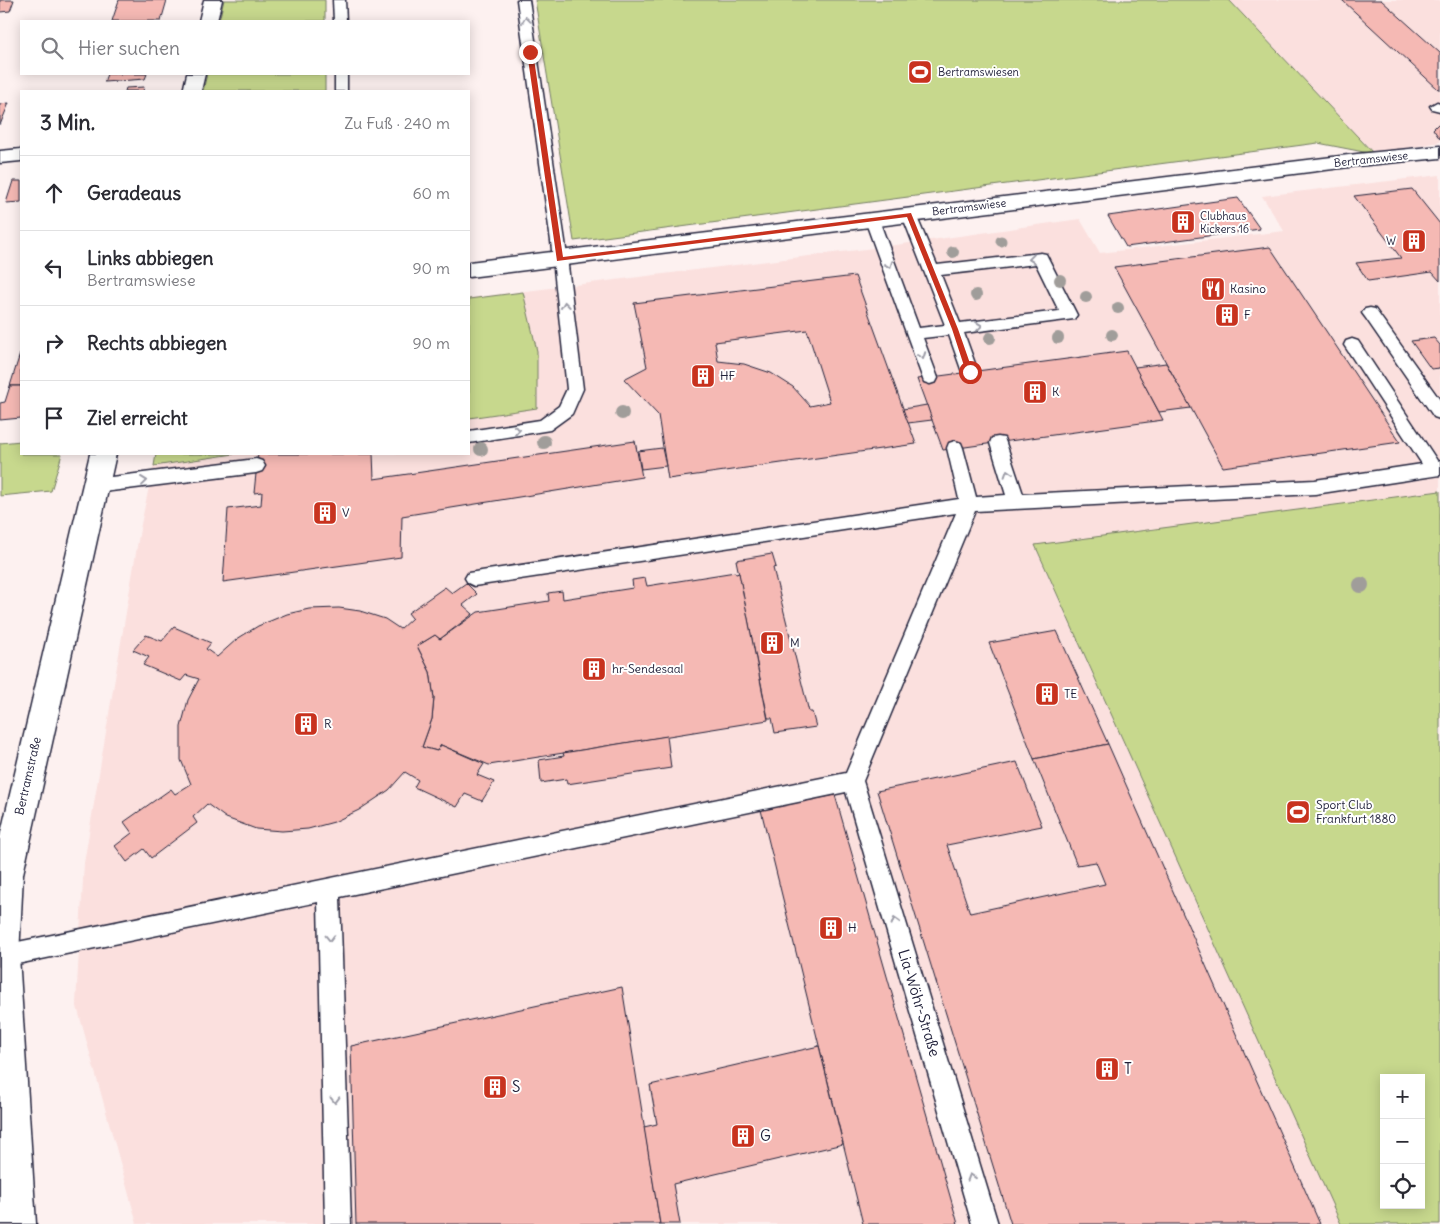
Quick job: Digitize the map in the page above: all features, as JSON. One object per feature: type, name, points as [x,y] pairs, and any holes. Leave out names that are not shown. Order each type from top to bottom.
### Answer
[{"type":"street","points":[[208,20],[213,0]]},
{"type":"street","points":[[192,90],[196,75]]},
{"type":"street","name":"Bertramswiese","points":[[470,270],[1357,160],[1440,152]]},
{"type":"street","points":[[0,157],[20,155]]},
{"type":"street","name":"Bertramstraße","points":[[17,1224],[2,956],[2,900],[11,851],[103,455]]},
{"type":"lane","points":[[339,0],[340,20]]},
{"type":"lane","points":[[470,437],[544,426],[566,410],[575,389],[560,259],[523,0]]},
{"type":"lane","points":[[341,75],[341,90]]},
{"type":"lane","points":[[909,215],[955,329],[970,372]]},
{"type":"lane","points":[[872,220],[930,378]]},
{"type":"lane","points":[[914,334],[1069,315],[1041,258],[932,270]]},
{"type":"lane","points":[[1370,312],[1440,413]]},
{"type":"lane","points":[[474,578],[969,504],[1315,487],[1437,469],[1352,345]]},
{"type":"lane","points":[[998,443],[1018,502]]},
{"type":"lane","points":[[2,956],[853,781],[969,504],[955,448]]},
{"type":"lane","points":[[95,486],[256,466]]},
{"type":"lane","name":"Lia-Wöhr-Straße","points":[[853,781],[985,1224]]},
{"type":"lane","points":[[329,889],[338,1224]]},
{"type":"shaded area","points":[[1229,0],[1440,0],[1440,142],[1374,154]]},
{"type":"shaded area","points":[[1440,175],[1440,491],[1035,546],[1341,1224],[137,1224],[76,1003],[84,863],[140,529],[156,455],[470,455],[470,298],[874,248],[1080,219],[1100,253],[1284,231],[1262,196]]},
{"type":"green space","points":[[224,0],[325,0],[325,20],[219,20]]},
{"type":"green space","name":"Bertramswiesen","points":[[535,0],[1229,0],[1374,154],[1318,143],[574,241]]},
{"type":"green space","points":[[207,75],[325,75],[325,90],[203,90]]},
{"type":"green space","points":[[523,292],[537,351],[537,408],[470,418],[470,299]]},
{"type":"green space","points":[[20,441],[20,455],[62,455],[51,491],[0,496],[0,443]]},
{"type":"green space","points":[[156,455],[227,455],[154,466]]},
{"type":"green space","name":"Sport Club Frankfurt 1880","points":[[1440,491],[1440,1224],[1341,1224],[1035,545]]},
{"type":"building","points":[[0,0],[14,0],[10,11],[0,12]]},
{"type":"building","points":[[119,0],[167,0],[161,20],[112,20]]},
{"type":"building","points":[[1342,0],[1381,0],[1440,53],[1440,89],[1438,89]]},
{"type":"building","points":[[107,75],[147,75],[145,79],[104,82]]},
{"type":"building","points":[[144,87],[143,90],[125,90],[126,88]]},
{"type":"building","points":[[9,103],[0,125],[0,104]]},
{"type":"building","points":[[1440,124],[1440,139],[1433,129]]},
{"type":"building","points":[[13,181],[20,181],[20,202],[6,203]]},
{"type":"building","name":"W","points":[[1412,189],[1440,224],[1440,281],[1432,272],[1368,281],[1356,263],[1401,258],[1354,196]]},
{"type":"building","name":"Clubhaus Kickers 16","points":[[1238,198],[1260,229],[1126,247],[1108,216]]},
{"type":"building","name":"F","points":[[1270,247],[1400,442],[1223,467],[1114,267]]},
{"type":"building","name":"HF","points":[[855,276],[916,444],[668,479],[658,415],[624,379],[647,367],[634,303]],"holes":[[[807,330],[830,402],[810,406],[793,387],[771,373],[744,364],[718,361],[715,342]]]},
{"type":"building","points":[[1434,338],[1440,345],[1440,368],[1431,369],[1411,341]]},
{"type":"building","name":"K","points":[[1127,351],[1163,420],[943,450],[917,379]]},
{"type":"building","points":[[20,354],[20,386],[10,386]]},
{"type":"building","points":[[1166,363],[1191,408],[1159,412],[1135,367]]},
{"type":"building","points":[[10,386],[20,386],[20,418],[0,420],[0,403],[5,402]]},
{"type":"building","points":[[927,405],[932,420],[908,423],[903,409]]},
{"type":"building","name":"V","points":[[635,441],[642,477],[402,516],[401,557],[223,582],[228,509],[261,505],[262,492],[254,493],[258,455],[373,455],[374,479]]},
{"type":"building","points":[[662,448],[666,466],[641,469],[638,451]]},
{"type":"building","name":"M","points":[[772,554],[776,567],[773,568],[809,712],[812,712],[816,727],[775,733],[772,718],[768,718],[736,560]]},
{"type":"building","name":"hr-Sendesaal","points":[[735,572],[736,574],[739,573],[768,720],[489,765],[441,745],[437,751],[422,747],[432,719],[434,698],[430,672],[417,646],[435,635],[440,639],[478,612],[549,601],[548,593],[562,591],[563,599],[633,588],[632,580],[645,578],[647,586]]},
{"type":"building","name":"R","points":[[466,583],[477,594],[463,605],[473,614],[440,639],[435,635],[417,646],[430,672],[434,698],[432,719],[422,747],[437,751],[441,745],[484,764],[477,775],[494,782],[482,801],[465,794],[457,807],[414,787],[418,780],[405,772],[389,790],[359,810],[334,822],[308,829],[282,831],[256,829],[226,818],[207,804],[193,817],[197,823],[151,858],[144,849],[127,862],[115,846],[132,833],[124,822],[171,789],[175,794],[191,784],[181,760],[181,727],[188,700],[199,679],[186,675],[181,681],[143,665],[149,657],[133,650],[146,635],[162,641],[174,627],[211,643],[206,649],[217,657],[237,639],[258,626],[287,614],[309,609],[339,608],[360,611],[385,619],[400,629],[412,618],[408,613],[445,587],[452,593]]},
{"type":"building","name":"TE","points":[[1057,631],[1108,744],[1034,759],[989,643]]},
{"type":"building","points":[[667,736],[671,768],[567,784],[566,779],[541,783],[539,760],[564,756],[563,753]]},
{"type":"building","name":"T","points":[[1108,744],[1320,1224],[1011,1224],[877,791],[1017,762],[1042,826],[947,845],[970,913],[1105,884],[1096,862],[1077,865],[1034,759]]},
{"type":"building","name":"H","points":[[835,795],[958,1224],[863,1224],[761,810]]},
{"type":"building","name":"S","points":[[622,987],[660,1224],[356,1224],[351,1046]]},
{"type":"building","name":"G","points":[[819,1046],[843,1144],[673,1184],[680,1224],[660,1224],[644,1127],[657,1124],[650,1085]]},
{"type":"place","name":"Bertramswiesen","points":[[920,72]]},
{"type":"place","name":"Clubhaus Kickers 16","points":[[1183,222]]},
{"type":"place","name":"W","points":[[1414,241]]},
{"type":"place","name":"Kasino","points":[[1213,289]]},
{"type":"place","name":"F","points":[[1227,315]]},
{"type":"place","name":"HF","points":[[703,376]]},
{"type":"place","name":"K","points":[[1035,392]]},
{"type":"place","name":"V","points":[[325,513]]},
{"type":"place","name":"M","points":[[772,643]]},
{"type":"place","name":"hr-Sendesaal","points":[[594,669]]},
{"type":"place","name":"TE","points":[[1047,694]]},
{"type":"place","name":"R","points":[[306,724]]},
{"type":"place","name":"Sport Club Frankfurt 1880","points":[[1298,812]]},
{"type":"place","name":"H","points":[[831,928]]},
{"type":"place","name":"T","points":[[1107,1069]]},
{"type":"place","name":"S","points":[[495,1087]]},
{"type":"place","name":"G","points":[[743,1136]]},
{"type":"route","points":[[530,52],[560,259],[909,215],[955,329],[970,372]]}]
